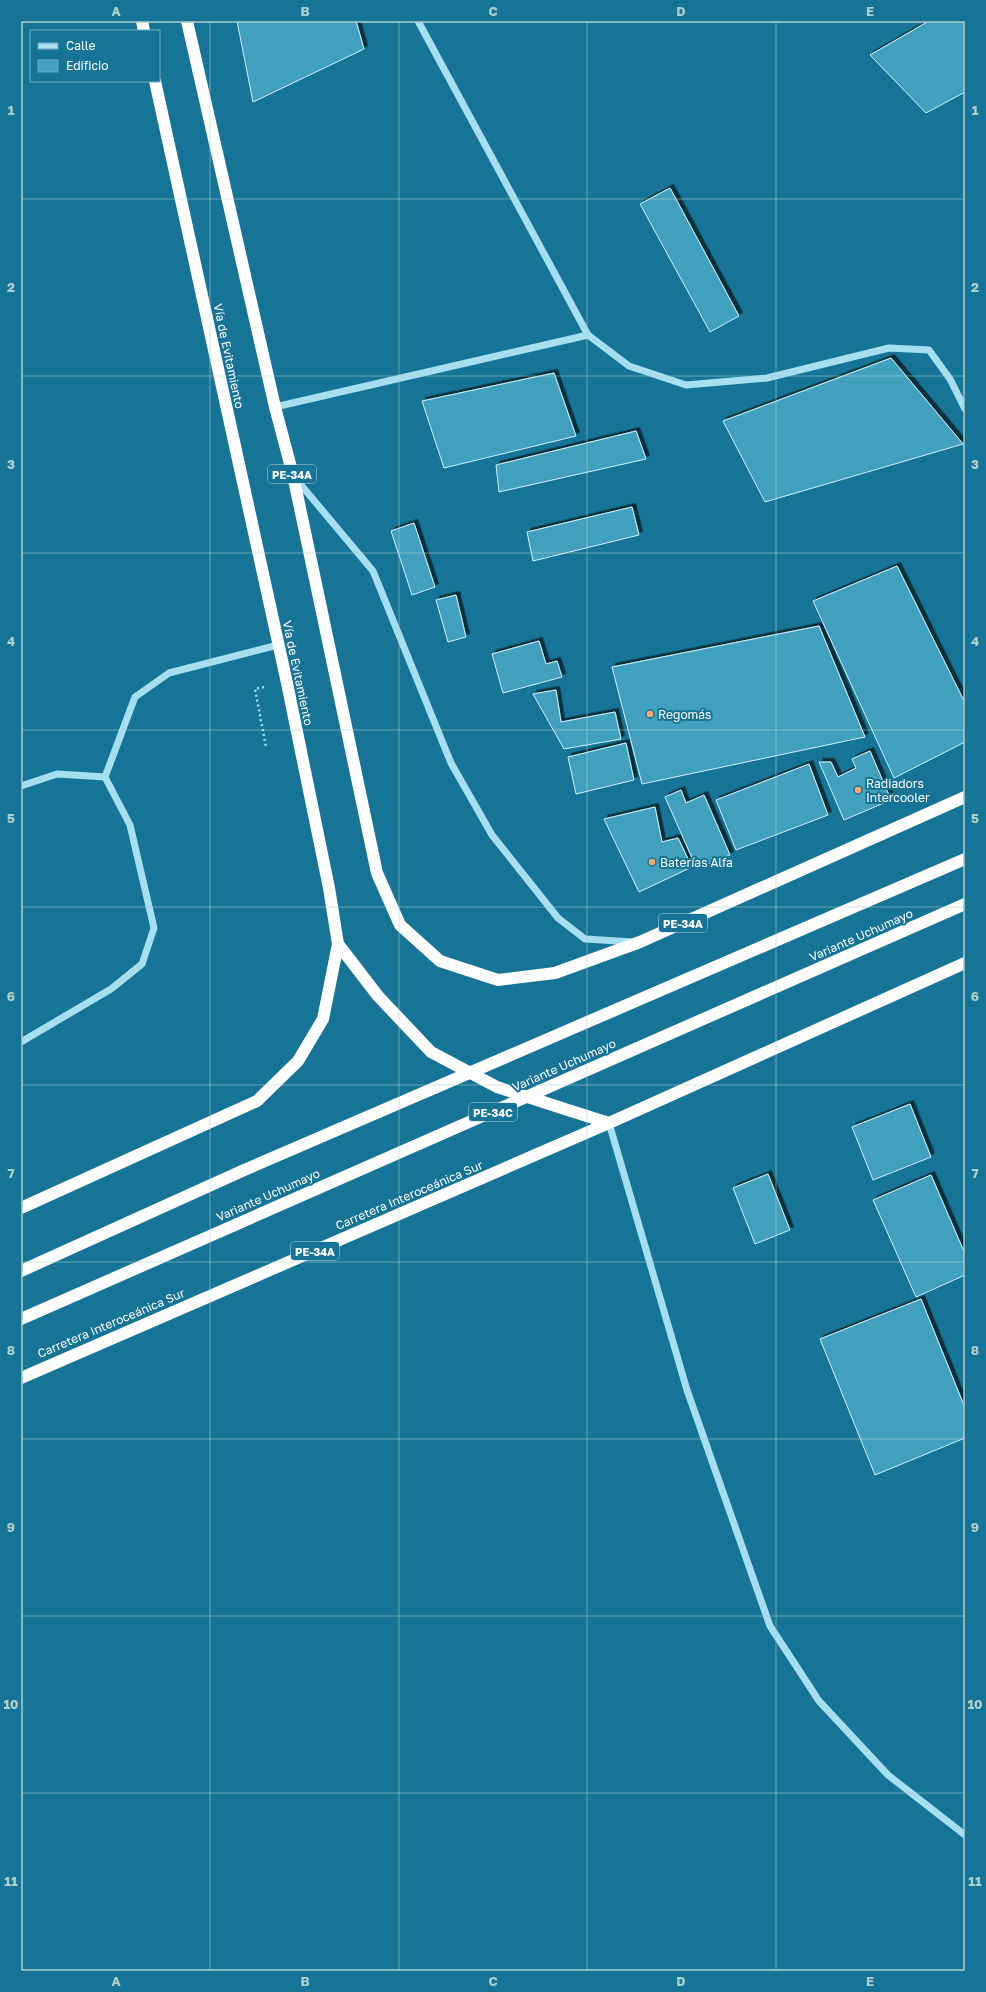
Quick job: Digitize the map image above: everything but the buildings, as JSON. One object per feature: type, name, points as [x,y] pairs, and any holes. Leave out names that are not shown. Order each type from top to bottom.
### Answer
[{"type":"highway","name":"PE-34A","points":[[187,21],[275,407],[293,475],[377,872],[400,925],[440,961],[498,980],[555,973],[640,942],[965,797]]},
{"type":"highway","name":"Vía de Evitamiento","points":[[155,82],[287,683],[329,888],[338,944],[378,996],[431,1052],[497,1087],[609,1123]]},
{"type":"highway","points":[[21,1271],[242,1171],[965,859]]},
{"type":"highway","name":"Variante Uchumayo","points":[[21,1319],[965,904]]},
{"type":"highway","points":[[21,1208],[257,1101],[298,1061],[323,1019],[338,944]]},
{"type":"highway","name":"PE-34A","points":[[609,1123],[965,963]]},
{"type":"highway","name":"Carretera Interoceánica Sur","points":[[21,1378],[609,1123]]},
{"type":"street","points":[[418,21],[588,335],[629,366],[686,385],[767,378],[889,348],[929,350],[950,378],[965,409]]},
{"type":"street","points":[[275,407],[588,335]]},
{"type":"street","points":[[293,475],[373,571],[451,763],[492,835],[558,918],[585,939],[640,942]]},
{"type":"street","points":[[21,1042],[112,990],[142,964],[154,928],[130,825],[105,778],[135,697],[169,673],[278,645]]},
{"type":"street","points":[[21,786],[57,774],[105,778]]},
{"type":"street","points":[[609,1123],[687,1390],[770,1626],[819,1701],[888,1775],[965,1835]]},
{"type":"path","points":[[266,747],[255,689],[287,683]]},
{"type":"place","name":"Regomás","points":[[650,714]]},
{"type":"place","name":"Radiadors Intercooler","points":[[858,790]]},
{"type":"place","name":"Baterías Alfa","points":[[652,862]]}]
